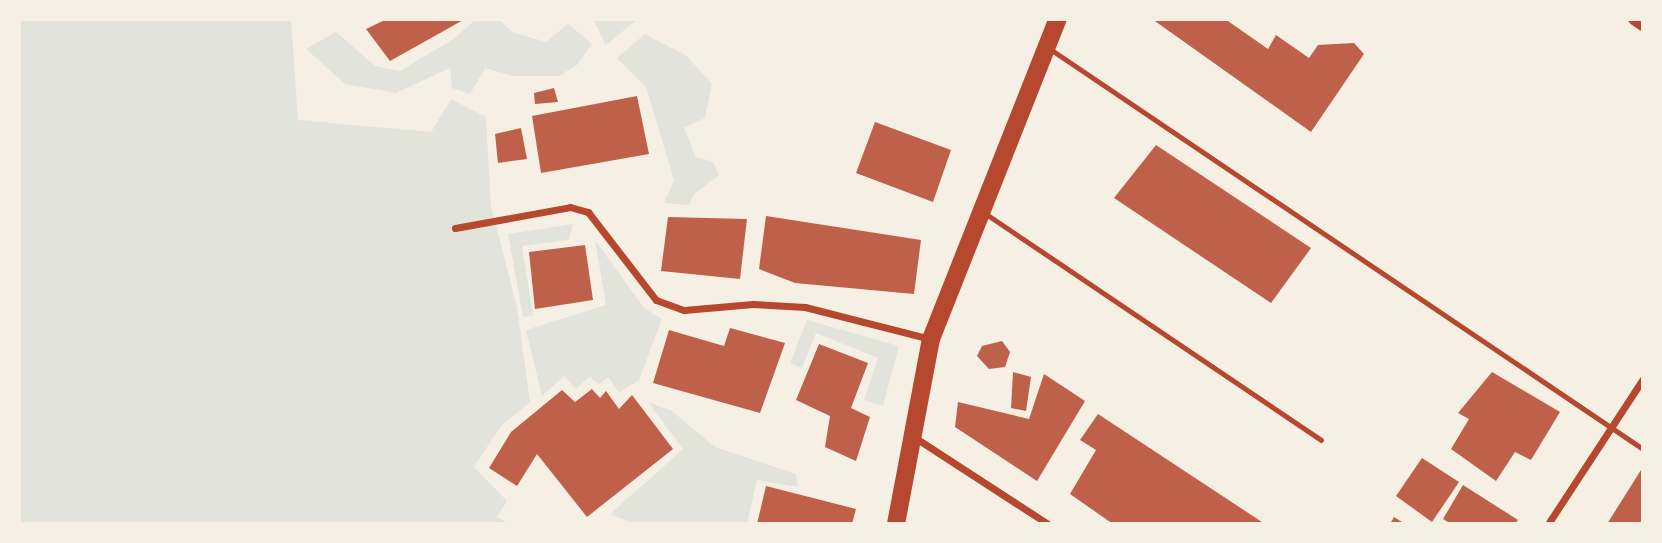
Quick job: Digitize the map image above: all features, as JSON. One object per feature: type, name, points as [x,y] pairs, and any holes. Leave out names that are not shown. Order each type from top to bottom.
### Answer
[{"type":"main road","points":[[896,524],[931,339],[1044,46],[1058,19]]},
{"type":"street","points":[[1634,19],[1643,25]]},
{"type":"street","points":[[455,228],[570,207],[587,212],[656,300],[684,310],[753,304],[805,307],[931,339]]},
{"type":"street","points":[[1548,524],[1643,379]]},
{"type":"street","points":[[911,435],[1048,524]]},
{"type":"lane","points":[[1044,46],[1643,449]]},
{"type":"lane","points":[[981,210],[1321,440]]},
{"type":"shaded area","points":[[19,19],[291,19],[298,120],[431,132],[451,99],[486,117],[491,206],[517,307],[530,402],[501,426],[474,467],[507,501],[497,517],[510,524],[19,524]]},
{"type":"shaded area","points":[[476,19],[499,19],[512,32],[546,42],[568,24],[592,44],[577,65],[559,76],[512,76],[485,68],[470,94],[452,88],[450,68],[396,93],[345,84],[306,49],[336,32],[375,66],[400,71],[455,38]]},
{"type":"shaded area","points":[[593,19],[638,19],[606,45]]},
{"type":"shaded area","points":[[645,34],[687,56],[712,84],[705,118],[684,128],[696,157],[713,162],[719,175],[694,194],[689,205],[664,203],[674,180],[646,87],[617,58]]},
{"type":"shaded area","points":[[573,224],[569,240],[522,246],[533,316],[523,317],[508,234]]},
{"type":"shaded area","points":[[595,240],[644,308],[662,319],[639,380],[619,393],[609,377],[599,384],[589,377],[576,389],[564,376],[542,396],[526,330],[606,305]]},
{"type":"shaded area","points":[[807,320],[899,346],[883,406],[864,400],[878,358],[816,333],[802,368],[790,363]]},
{"type":"shaded area","points":[[648,402],[672,411],[715,447],[796,474],[798,487],[757,480],[747,524],[635,524],[610,514],[683,449]]},
{"type":"building","points":[[387,19],[465,19],[390,61],[366,29]]},
{"type":"building","points":[[1152,19],[1225,19],[1268,49],[1276,35],[1309,58],[1318,45],[1354,43],[1364,54],[1311,132]]},
{"type":"building","points":[[554,88],[558,102],[535,104],[534,93]]},
{"type":"building","points":[[637,96],[649,154],[541,173],[532,116]]},
{"type":"building","points":[[875,122],[951,150],[933,202],[856,173]]},
{"type":"building","points":[[521,128],[527,159],[498,163],[495,134]]},
{"type":"building","points":[[1156,145],[1311,248],[1271,303],[1114,198]]},
{"type":"building","points":[[766,216],[921,240],[914,294],[795,283],[759,269]]},
{"type":"building","points":[[668,217],[747,219],[740,279],[661,271]]},
{"type":"building","points":[[585,245],[593,300],[535,309],[529,252]]},
{"type":"building","points":[[730,328],[785,343],[760,413],[653,383],[669,330],[724,346]]},
{"type":"building","points":[[1002,341],[1010,352],[1005,367],[989,369],[977,356],[982,346]]},
{"type":"building","points":[[819,344],[868,363],[851,408],[870,417],[856,461],[825,447],[830,416],[796,400]]},
{"type":"building","points":[[1013,372],[1031,377],[1026,411],[1011,408]]},
{"type":"building","points":[[1492,372],[1560,412],[1531,460],[1515,452],[1496,481],[1451,449],[1469,419],[1458,413]]},
{"type":"building","points":[[1044,374],[1085,401],[1037,481],[955,427],[958,402],[1029,419]]},
{"type":"building","points":[[592,389],[600,398],[606,391],[619,409],[632,395],[673,449],[587,517],[537,454],[517,486],[489,468],[511,432],[562,390],[575,402]]},
{"type":"building","points":[[1098,414],[1265,524],[1113,524],[1070,494],[1096,450],[1080,440]]},
{"type":"building","points":[[1422,458],[1459,482],[1432,522],[1396,496]]},
{"type":"building","points":[[1641,470],[1643,524],[1607,524]]},
{"type":"building","points":[[1463,485],[1518,520],[1515,524],[1451,524],[1443,519]]},
{"type":"building","points":[[766,486],[856,509],[852,524],[757,524]]},
{"type":"building","points":[[1394,517],[1405,524],[1390,524]]}]
